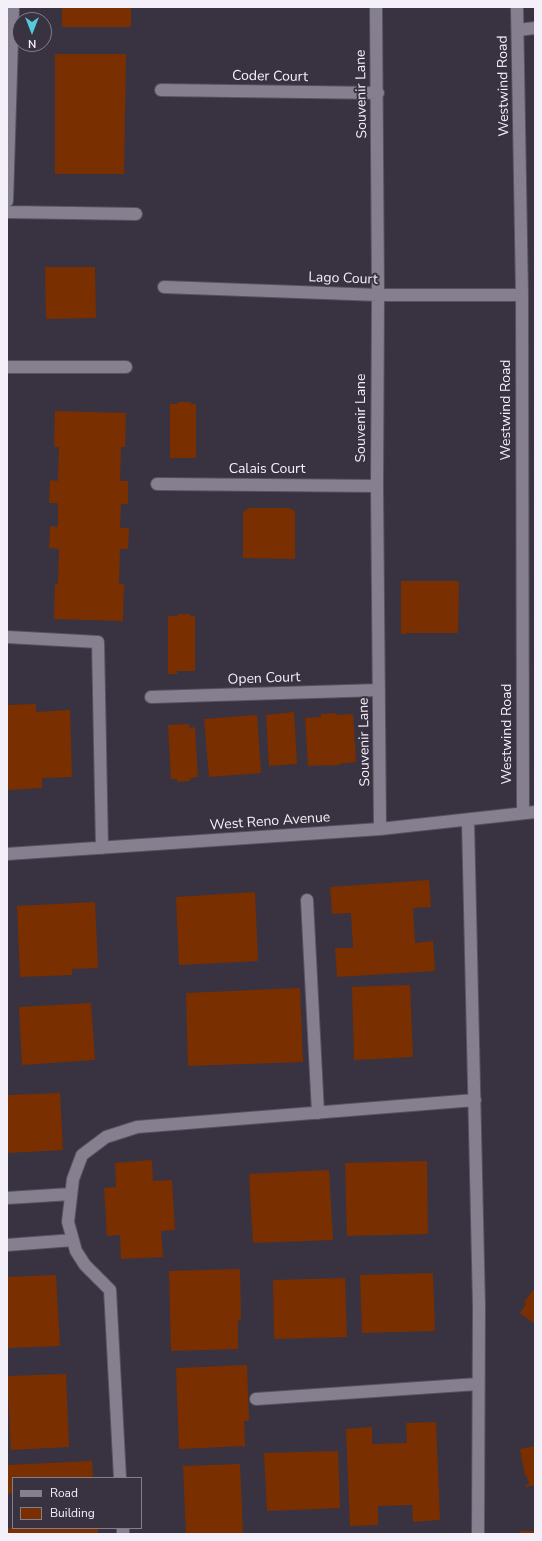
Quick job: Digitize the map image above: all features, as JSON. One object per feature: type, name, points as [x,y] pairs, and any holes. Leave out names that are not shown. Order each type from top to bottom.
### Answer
[{"type":"street","name":"Souvenir Lane","points":[[376,7],[378,93],[377,486],[380,829]]},
{"type":"street","name":"Westwind Road","points":[[517,7],[529,813]]},
{"type":"street","points":[[7,201],[11,11]]},
{"type":"street","points":[[518,30],[535,28]]},
{"type":"street","name":"Coder Court","points":[[161,90],[378,93]]},
{"type":"street","points":[[7,212],[136,214]]},
{"type":"street","name":"Lago Court","points":[[164,288],[378,295],[522,295]]},
{"type":"street","points":[[7,367],[126,367]]},
{"type":"street","name":"Calais Court","points":[[157,484],[377,486]]},
{"type":"street","points":[[7,637],[98,642],[102,848]]},
{"type":"street","name":"Open Court","points":[[150,697],[379,690]]},
{"type":"street","name":"West Reno Avenue","points":[[7,854],[380,829],[468,821],[529,813]]},
{"type":"street","points":[[468,821],[479,1306],[478,1534]]},
{"type":"street","points":[[307,900],[318,1113]]},
{"type":"street","points":[[120,1477],[110,1290],[85,1265],[76,1251],[68,1222],[73,1179],[82,1155],[106,1137],[137,1127],[475,1100]]},
{"type":"street","points":[[7,1198],[71,1194]]},
{"type":"street","points":[[7,1245],[73,1240]]},
{"type":"street","points":[[256,1399],[478,1384]]},
{"type":"building","points":[[62,7],[131,7],[131,27],[62,27]]},
{"type":"building","points":[[55,54],[126,54],[124,174],[55,174]]},
{"type":"building","points":[[45,267],[95,267],[96,318],[46,319]]},
{"type":"building","points":[[178,402],[191,402],[191,404],[196,404],[196,458],[170,458],[170,404],[178,404]]},
{"type":"building","points":[[55,411],[126,413],[125,447],[121,447],[120,481],[128,481],[128,504],[121,504],[120,528],[129,528],[128,549],[120,549],[119,584],[124,584],[123,621],[54,619],[55,584],[58,584],[59,549],[49,548],[50,526],[58,527],[58,503],[49,503],[50,480],[58,481],[59,447],[54,447]]},
{"type":"building","points":[[249,508],[289,508],[295,511],[295,559],[243,558],[243,512]]},
{"type":"building","points":[[401,581],[459,581],[458,633],[401,634]]},
{"type":"building","points":[[178,614],[190,614],[190,616],[195,616],[195,671],[177,671],[177,674],[168,674],[168,616],[178,616]]},
{"type":"building","points":[[36,704],[36,712],[70,710],[72,777],[42,778],[42,788],[7,790],[7,706]]},
{"type":"building","points":[[294,712],[297,764],[269,766],[266,715]]},
{"type":"building","points":[[336,713],[336,715],[353,714],[356,762],[334,766],[308,766],[305,718],[321,717],[321,714]]},
{"type":"building","points":[[257,715],[261,773],[209,777],[204,719]]},
{"type":"building","points":[[189,724],[189,728],[195,727],[198,777],[190,778],[190,781],[177,782],[177,779],[171,779],[168,725]]},
{"type":"building","points":[[429,880],[431,907],[413,908],[415,943],[433,941],[435,971],[337,977],[335,948],[353,948],[351,913],[332,914],[330,887]]},
{"type":"building","points":[[255,892],[258,961],[179,965],[176,897]]},
{"type":"building","points":[[95,902],[98,968],[72,969],[72,975],[20,977],[17,906]]},
{"type":"building","points":[[410,985],[413,1057],[354,1060],[352,987]]},
{"type":"building","points":[[300,988],[303,1062],[188,1066],[186,993]]},
{"type":"building","points":[[91,1003],[95,1060],[22,1065],[19,1007]]},
{"type":"building","points":[[60,1093],[63,1150],[7,1153],[7,1095]]},
{"type":"building","points":[[152,1160],[153,1181],[172,1180],[175,1230],[161,1231],[163,1257],[121,1259],[120,1235],[107,1236],[104,1188],[116,1187],[115,1163]]},
{"type":"building","points":[[427,1161],[428,1234],[347,1236],[345,1163]]},
{"type":"building","points":[[329,1170],[333,1240],[253,1243],[249,1174]]},
{"type":"building","points":[[240,1269],[241,1320],[238,1320],[238,1349],[171,1351],[169,1271]]},
{"type":"building","points":[[433,1273],[435,1331],[362,1333],[360,1275]]},
{"type":"building","points":[[56,1275],[60,1346],[7,1348],[7,1277]]},
{"type":"building","points":[[345,1278],[347,1337],[274,1339],[273,1280]]},
{"type":"building","points":[[533,1290],[535,1291],[535,1324],[520,1313],[526,1304],[524,1302]]},
{"type":"building","points":[[247,1365],[249,1421],[244,1421],[245,1446],[179,1449],[176,1368]]},
{"type":"building","points":[[66,1374],[69,1447],[11,1450],[7,1376]]},
{"type":"building","points":[[436,1422],[440,1520],[413,1522],[412,1505],[378,1506],[378,1525],[350,1526],[346,1429],[372,1427],[372,1444],[407,1443],[406,1423]]},
{"type":"building","points":[[535,1446],[535,1485],[526,1487],[525,1485],[529,1484],[527,1476],[525,1476],[520,1449]]},
{"type":"building","points":[[338,1451],[340,1508],[267,1511],[264,1453]]},
{"type":"building","points":[[92,1461],[93,1477],[12,1477],[12,1493],[7,1494],[7,1465]]},
{"type":"building","points":[[240,1464],[243,1534],[186,1534],[183,1466]]},
{"type":"building","points":[[7,1528],[98,1529],[98,1534],[7,1534]]},
{"type":"building","points":[[520,1531],[535,1531],[535,1534],[520,1534]]}]
